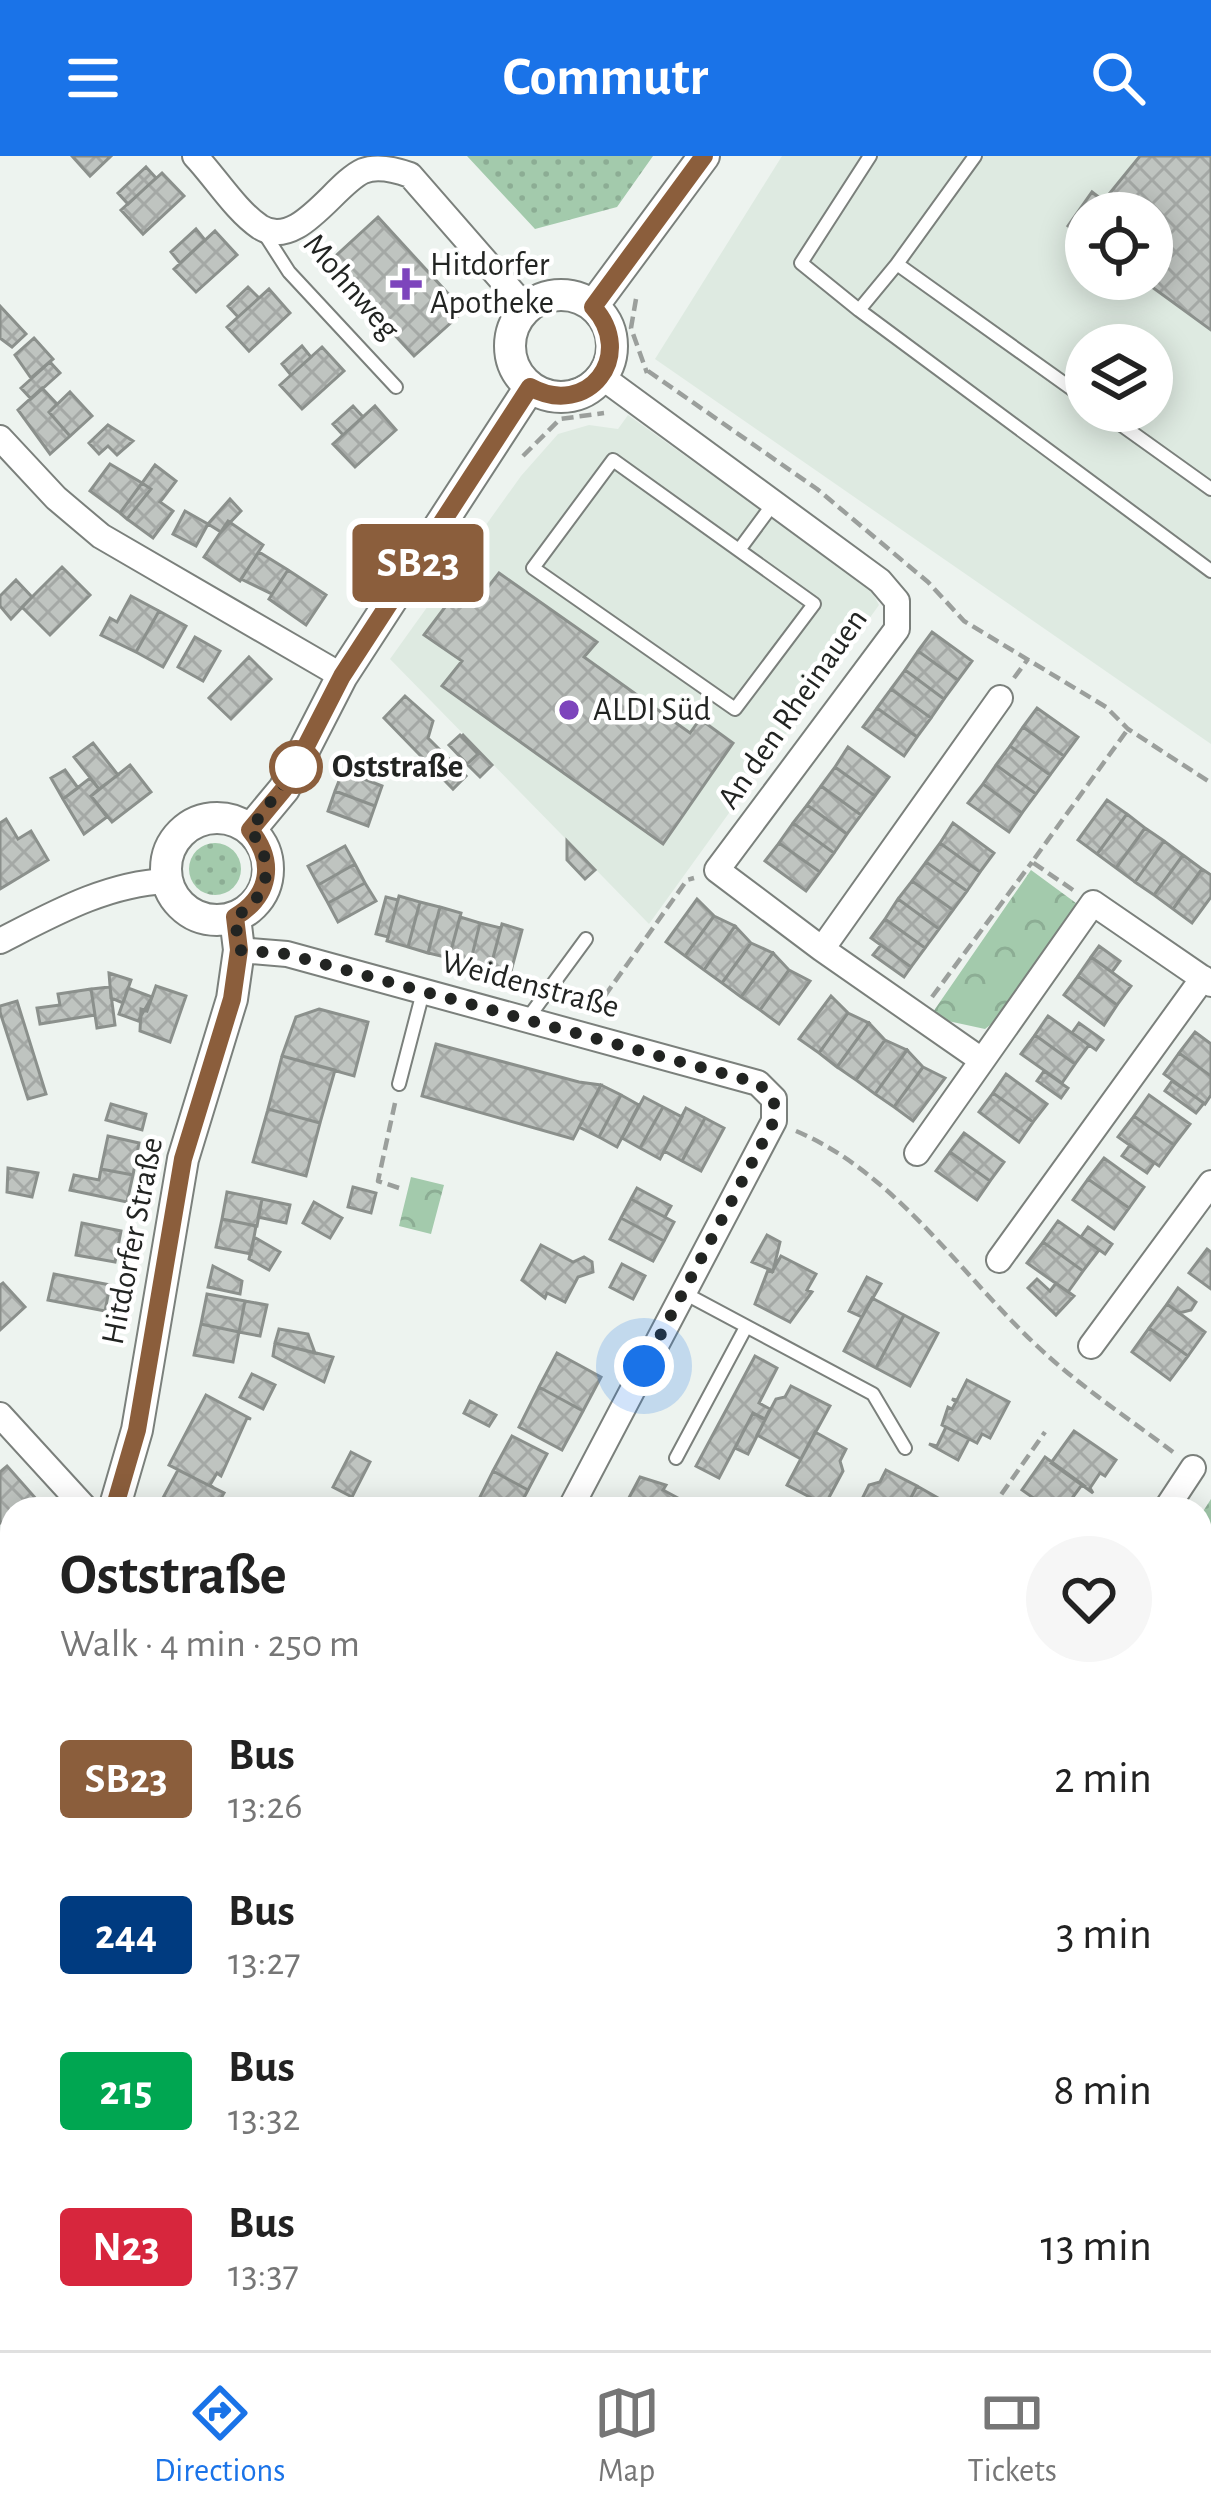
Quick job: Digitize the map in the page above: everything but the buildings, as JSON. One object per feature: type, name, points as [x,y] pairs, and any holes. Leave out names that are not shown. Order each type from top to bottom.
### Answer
[{"type":"street","name":"Mohnweg","points":[[195,156],[260,226],[277,232],[299,225],[364,171],[391,168],[410,175],[527,308]]},
{"type":"street","points":[[593,307],[704,156]]},
{"type":"street","points":[[560,296],[593,307],[610,333],[612,348],[602,377],[576,396],[544,394],[530,387],[512,357],[516,322],[527,308],[560,296]]},
{"type":"street","name":"An den Rheinauen","points":[[602,377],[880,581],[897,601],[897,628],[717,870]]},
{"type":"street","points":[[250,830],[284,789],[342,676],[530,387]]},
{"type":"street","points":[[0,438],[56,498],[101,536],[342,676]]},
{"type":"street","points":[[822,949],[1000,698]]},
{"type":"street","points":[[210,818],[231,820],[250,830],[267,860],[261,894],[235,917],[213,921],[176,901],[166,881],[166,860],[174,840],[190,825],[210,818]]},
{"type":"street","points":[[717,870],[980,1059]]},
{"type":"street","points":[[0,941],[88,898],[134,883],[166,881]]},
{"type":"street","points":[[917,1153],[1093,903],[1207,981],[999,1260]]},
{"type":"street","name":"Hitdorfer Straße","points":[[117,1497],[137,1430],[183,1159],[232,999],[239,950],[235,917]]},
{"type":"street","name":"Weidenstraße","points":[[239,950],[287,954],[758,1083],[774,1099],[774,1121]]},
{"type":"street","points":[[575,1497],[774,1121]]},
{"type":"street","points":[[1090,1346],[1211,1184]]},
{"type":"street","points":[[0,1415],[75,1497]]},
{"type":"street","points":[[1174,1497],[1193,1468]]},
{"type":"lane","points":[[870,156],[801,263],[1211,571]]},
{"type":"lane","points":[[860,310],[975,156]]},
{"type":"lane","name":"Mohnweg","points":[[260,226],[289,272],[396,387]]},
{"type":"lane","points":[[897,263],[1065,384]]},
{"type":"lane","points":[[1131,432],[1211,489]]},
{"type":"lane","points":[[613,460],[740,550],[814,604],[734,710],[533,568],[613,460]]},
{"type":"lane","points":[[740,550],[773,504]]},
{"type":"lane","points":[[528,1018],[586,939]]},
{"type":"lane","points":[[399,1084],[424,991]]},
{"type":"lane","points":[[683,1293],[873,1394],[905,1448]]},
{"type":"lane","points":[[676,1458],[746,1328]]},
{"type":"path","points":[[634,301],[631,328],[648,371],[817,489],[928,582],[964,621],[1106,707],[1128,729],[1211,783]]},
{"type":"path","points":[[514,466],[550,425],[608,412],[648,371]]},
{"type":"path","points":[[917,1017],[1128,729]]},
{"type":"path","points":[[1032,862],[1093,903]]},
{"type":"path","points":[[579,1031],[687,880],[717,870]]},
{"type":"path","points":[[398,1188],[378,1181],[399,1084]]},
{"type":"path","points":[[774,1121],[825,1143],[898,1201],[1048,1356],[1193,1468]]},
{"type":"path","points":[[999,1497],[1045,1432]]},
{"type":"shaded area","points":[[782,156],[1211,156],[1211,744],[655,359]]},
{"type":"shaded area","points":[[628,415],[870,588],[879,605],[649,924],[390,659],[521,476],[558,434],[589,425],[618,429]]},
{"type":"green space","points":[[467,156],[653,156],[617,207],[535,229]]},
{"type":"green space","points":[[215,843],[233,851],[241,869],[233,887],[215,895],[197,887],[189,869],[197,851]]},
{"type":"green space","points":[[1031,870],[1080,906],[998,1019],[985,1029],[948,1021],[933,1012]]},
{"type":"green space","points":[[411,1177],[444,1185],[431,1234],[399,1226]]},
{"type":"bus line","name":"SB23","points":[[117,1497],[137,1430],[183,1159],[232,999],[239,950],[235,917],[250,908],[267,878],[261,843],[250,830],[284,789],[342,676],[530,387],[560,398],[576,396],[602,377],[612,348],[604,318],[593,307],[704,156]]},
{"type":"place","name":"Hitdorfer Apotheke","points":[[406,284]]},
{"type":"place","name":"ALDI Süd","points":[[569,710]]},
{"type":"place","name":"Oststraße","points":[[296,767]]},
{"type":"route","points":[[296,767],[250,830],[261,843],[267,878],[250,908],[235,917],[239,950],[287,954],[579,1031],[758,1083],[774,1099],[774,1121],[644,1366]]}]
